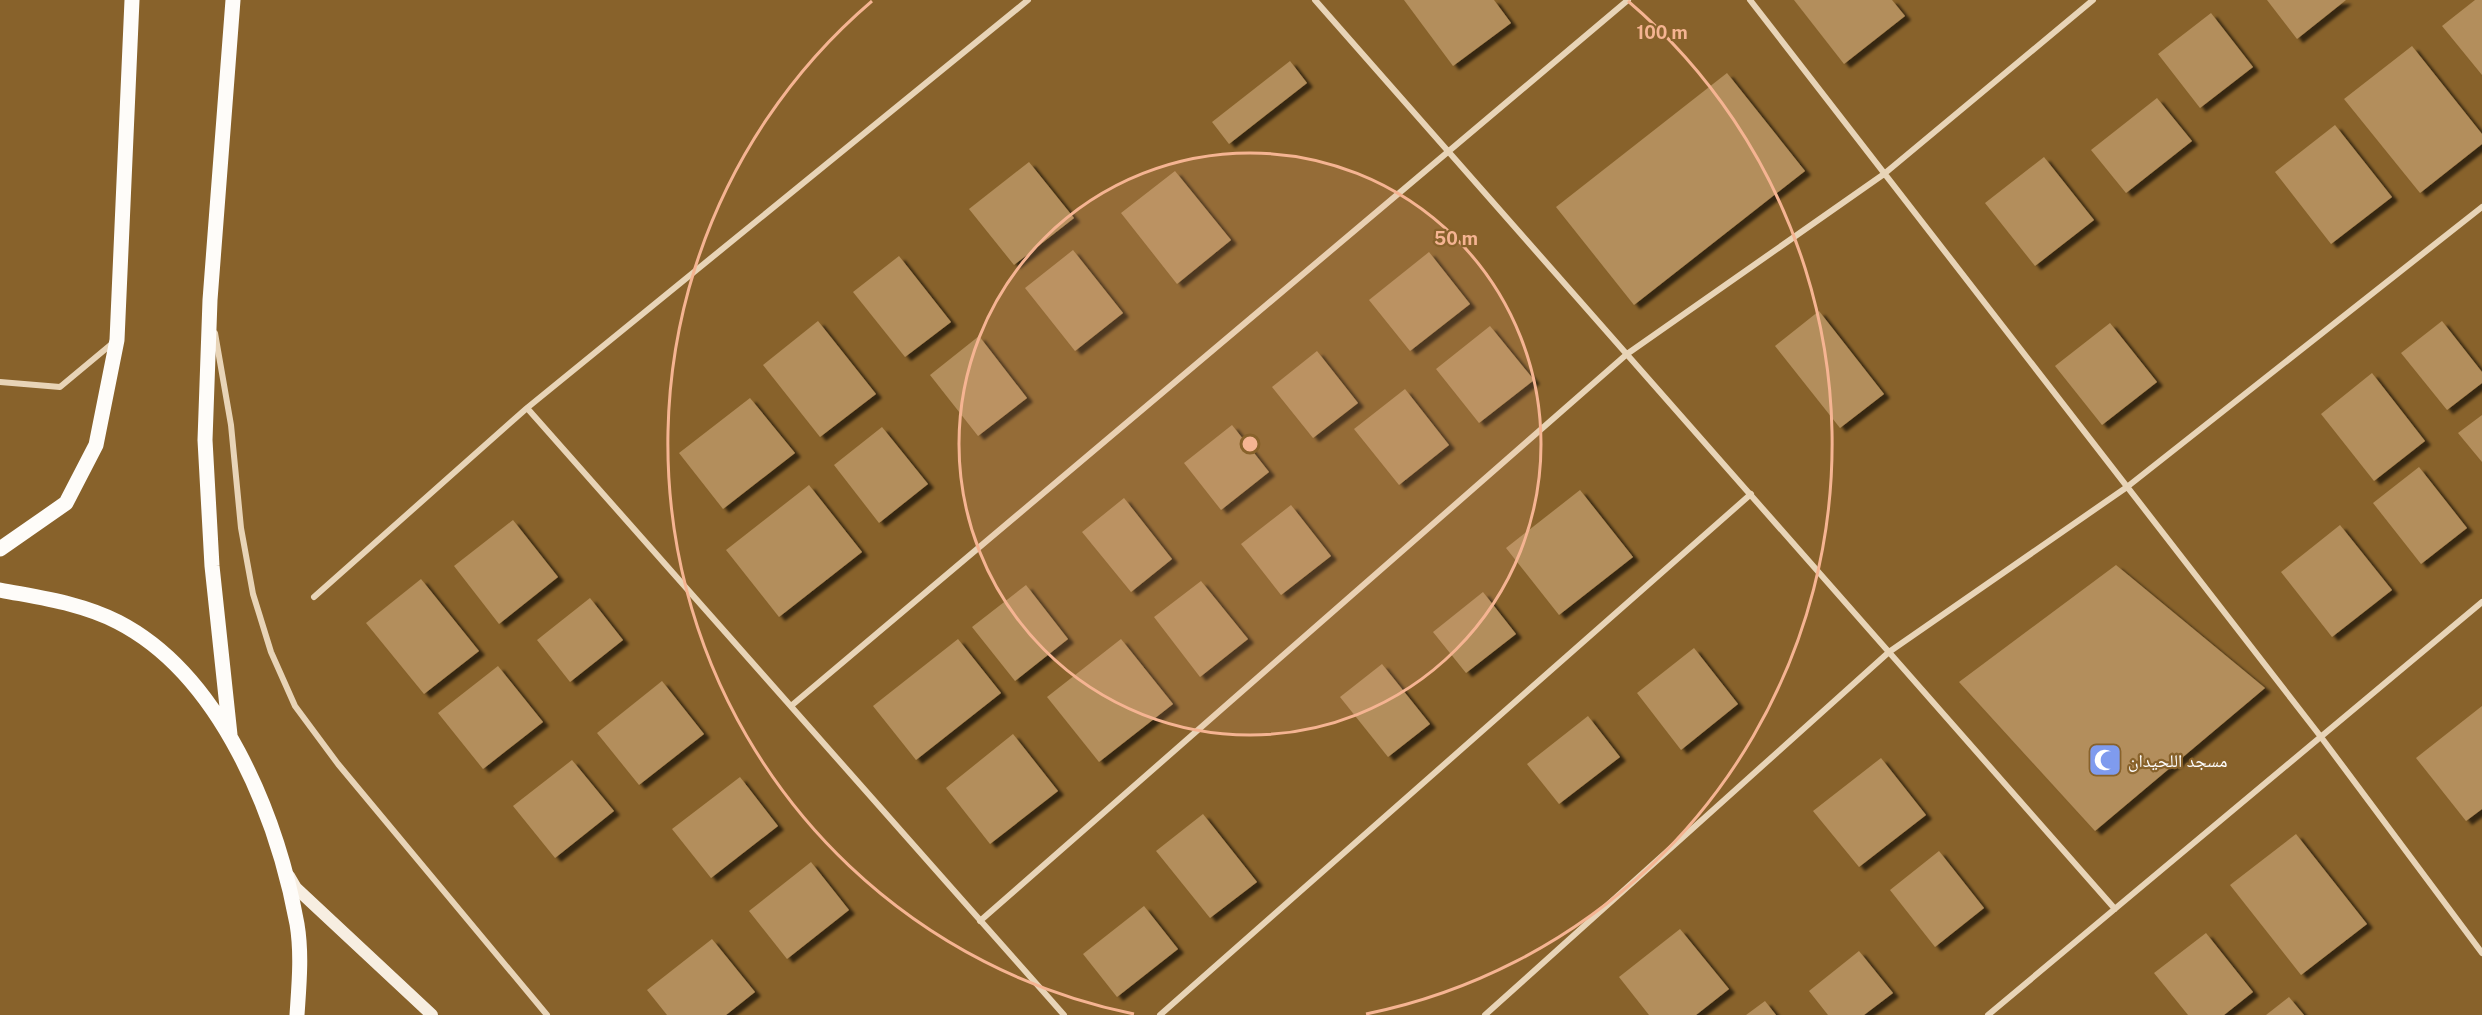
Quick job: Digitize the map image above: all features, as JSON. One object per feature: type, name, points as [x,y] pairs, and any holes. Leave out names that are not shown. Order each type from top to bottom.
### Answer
[{"type":"main road","points":[[0,549],[66,503],[96,445],[117,340],[132,0]]},
{"type":"main road","points":[[230,735],[212,567],[205,440],[210,300],[233,0]]},
{"type":"main road","points":[[0,590],[82,606],[120,623],[170,661],[192,684],[230,735],[256,787],[282,866],[297,925],[300,958],[297,1015]]},
{"type":"main road","points":[[282,866],[296,888],[432,1015]]},
{"type":"street","points":[[314,597],[527,408],[1028,0]]},
{"type":"street","points":[[1315,0],[2115,909]]},
{"type":"street","points":[[791,706],[1628,0]]},
{"type":"street","points":[[1750,0],[2321,737],[2482,953]]},
{"type":"street","points":[[981,921],[1627,354],[1884,174],[2093,0]]},
{"type":"street","points":[[1485,1015],[1889,652],[2127,487],[2482,207]]},
{"type":"street","points":[[210,300],[231,425],[241,528],[253,594],[271,652],[295,706],[338,764],[547,1015]]},
{"type":"street","points":[[0,381],[60,387],[117,340]]},
{"type":"street","points":[[527,408],[1064,1015]]},
{"type":"street","points":[[1160,1015],[1751,494]]},
{"type":"street","points":[[1988,1015],[2482,602]]},
{"type":"building","points":[[1404,0],[1494,0],[1511,23],[1453,66]]},
{"type":"building","points":[[1794,0],[1892,0],[1905,16],[1844,64]]},
{"type":"building","points":[[2267,0],[2346,0],[2297,39]]},
{"type":"building","points":[[2475,0],[2482,0],[2482,75],[2442,26]]},
{"type":"building","points":[[2211,13],[2253,67],[2200,108],[2158,54]]},
{"type":"building","points":[[2412,46],[2482,134],[2482,144],[2420,193],[2344,99]]},
{"type":"building","points":[[1290,61],[1307,83],[1229,144],[1212,122]]},
{"type":"building","points":[[1727,73],[1805,171],[1634,305],[1556,207]]},
{"type":"building","points":[[2157,98],[2192,141],[2126,193],[2091,150]]},
{"type":"building","points":[[2335,125],[2392,197],[2331,244],[2275,172]]},
{"type":"building","points":[[2044,157],[2094,220],[2035,266],[1985,203]]},
{"type":"building","points":[[1029,162],[1074,218],[1014,265],[969,209]]},
{"type":"building","points":[[1175,171],[1231,240],[1177,284],[1121,213]]},
{"type":"building","points":[[1073,250],[1123,313],[1075,351],[1025,288]]},
{"type":"building","points":[[1429,252],[1470,304],[1410,351],[1369,300]]},
{"type":"building","points":[[899,256],[951,322],[905,357],[853,292]]},
{"type":"building","points":[[1819,311],[1884,394],[1840,428],[1775,346]]},
{"type":"building","points":[[818,321],[876,394],[820,437],[763,365]]},
{"type":"building","points":[[2442,321],[2482,372],[2482,383],[2447,410],[2401,353]]},
{"type":"building","points":[[2110,323],[2157,382],[2102,425],[2055,366]]},
{"type":"building","points":[[1490,326],[1534,380],[1479,423],[1436,369]]},
{"type":"building","points":[[979,336],[1027,398],[978,436],[930,375]]},
{"type":"building","points":[[1317,351],[1358,403],[1313,438],[1272,387]]},
{"type":"building","points":[[2372,373],[2425,441],[2374,481],[2321,414]]},
{"type":"building","points":[[1405,389],[1449,445],[1399,485],[1354,429]]},
{"type":"building","points":[[750,398],[795,453],[723,509],[679,453]]},
{"type":"building","points":[[2482,415],[2482,462],[2458,433]]},
{"type":"building","points":[[1232,425],[1269,472],[1221,510],[1184,463]]},
{"type":"building","points":[[882,427],[928,484],[879,523],[834,465]]},
{"type":"building","points":[[2419,467],[2467,528],[2421,564],[2373,503]]},
{"type":"building","points":[[809,485],[862,552],[779,617],[726,550]]},
{"type":"building","points":[[1580,490],[1633,557],[1559,615],[1506,548]]},
{"type":"building","points":[[1124,498],[1172,559],[1131,592],[1082,532]]},
{"type":"building","points":[[1291,505],[1331,556],[1281,595],[1241,544]]},
{"type":"building","points":[[513,520],[558,577],[499,624],[454,566]]},
{"type":"building","points":[[2340,525],[2392,590],[2332,637],[2281,572]]},
{"type":"building","name":"مسجد اللحيدان","points":[[2116,565],[2265,688],[2095,831],[1959,682]]},
{"type":"building","points":[[421,579],[479,651],[424,694],[366,623]]},
{"type":"building","points":[[1201,581],[1248,639],[1200,677],[1154,617]]},
{"type":"building","points":[[1026,585],[1068,639],[1015,681],[972,627]]},
{"type":"building","points":[[1483,592],[1516,634],[1466,673],[1433,632]]},
{"type":"building","points":[[590,598],[623,640],[570,682],[537,640]]},
{"type":"building","points":[[958,639],[1001,693],[916,760],[873,706]]},
{"type":"building","points":[[1121,639],[1173,704],[1099,762],[1047,697]]},
{"type":"building","points":[[1694,648],[1738,704],[1681,750],[1637,693]]},
{"type":"building","points":[[1382,664],[1430,724],[1388,757],[1340,697]]},
{"type":"building","points":[[498,666],[543,722],[483,769],[438,713]]},
{"type":"building","points":[[662,681],[704,734],[639,785],[597,733]]},
{"type":"building","points":[[2482,706],[2482,809],[2466,821],[2416,758]]},
{"type":"building","points":[[1588,716],[1620,757],[1559,804],[1527,764]]},
{"type":"building","points":[[1013,734],[1058,791],[990,844],[946,788]]},
{"type":"building","points":[[1881,758],[1926,815],[1859,867],[1813,811]]},
{"type":"building","points":[[572,760],[614,811],[555,858],[513,806]]},
{"type":"building","points":[[740,777],[778,826],[711,878],[672,829]]},
{"type":"building","points":[[1203,814],[1257,882],[1210,918],[1156,851]]},
{"type":"building","points":[[2296,834],[2367,924],[2301,975],[2230,885]]},
{"type":"building","points":[[1939,851],[1984,908],[1935,947],[1890,890]]},
{"type":"building","points":[[811,862],[849,910],[787,959],[749,911]]},
{"type":"building","points":[[1144,906],[1178,949],[1117,997],[1083,954]]},
{"type":"building","points":[[1680,929],[1729,989],[1696,1015],[1649,1015],[1619,977]]},
{"type":"building","points":[[2206,933],[2253,992],[2224,1015],[2188,1015],[2154,973]]},
{"type":"building","points":[[712,939],[755,992],[726,1015],[667,1015],[647,990]]},
{"type":"building","points":[[1859,951],[1893,993],[1864,1015],[1828,1015],[1809,991]]},
{"type":"building","points":[[2289,997],[2304,1015],[2266,1015]]},
{"type":"building","points":[[1765,1001],[1776,1015],[1746,1015]]},
{"type":"place","name":"مسجد اللحيدان","points":[[2105,760]]}]
